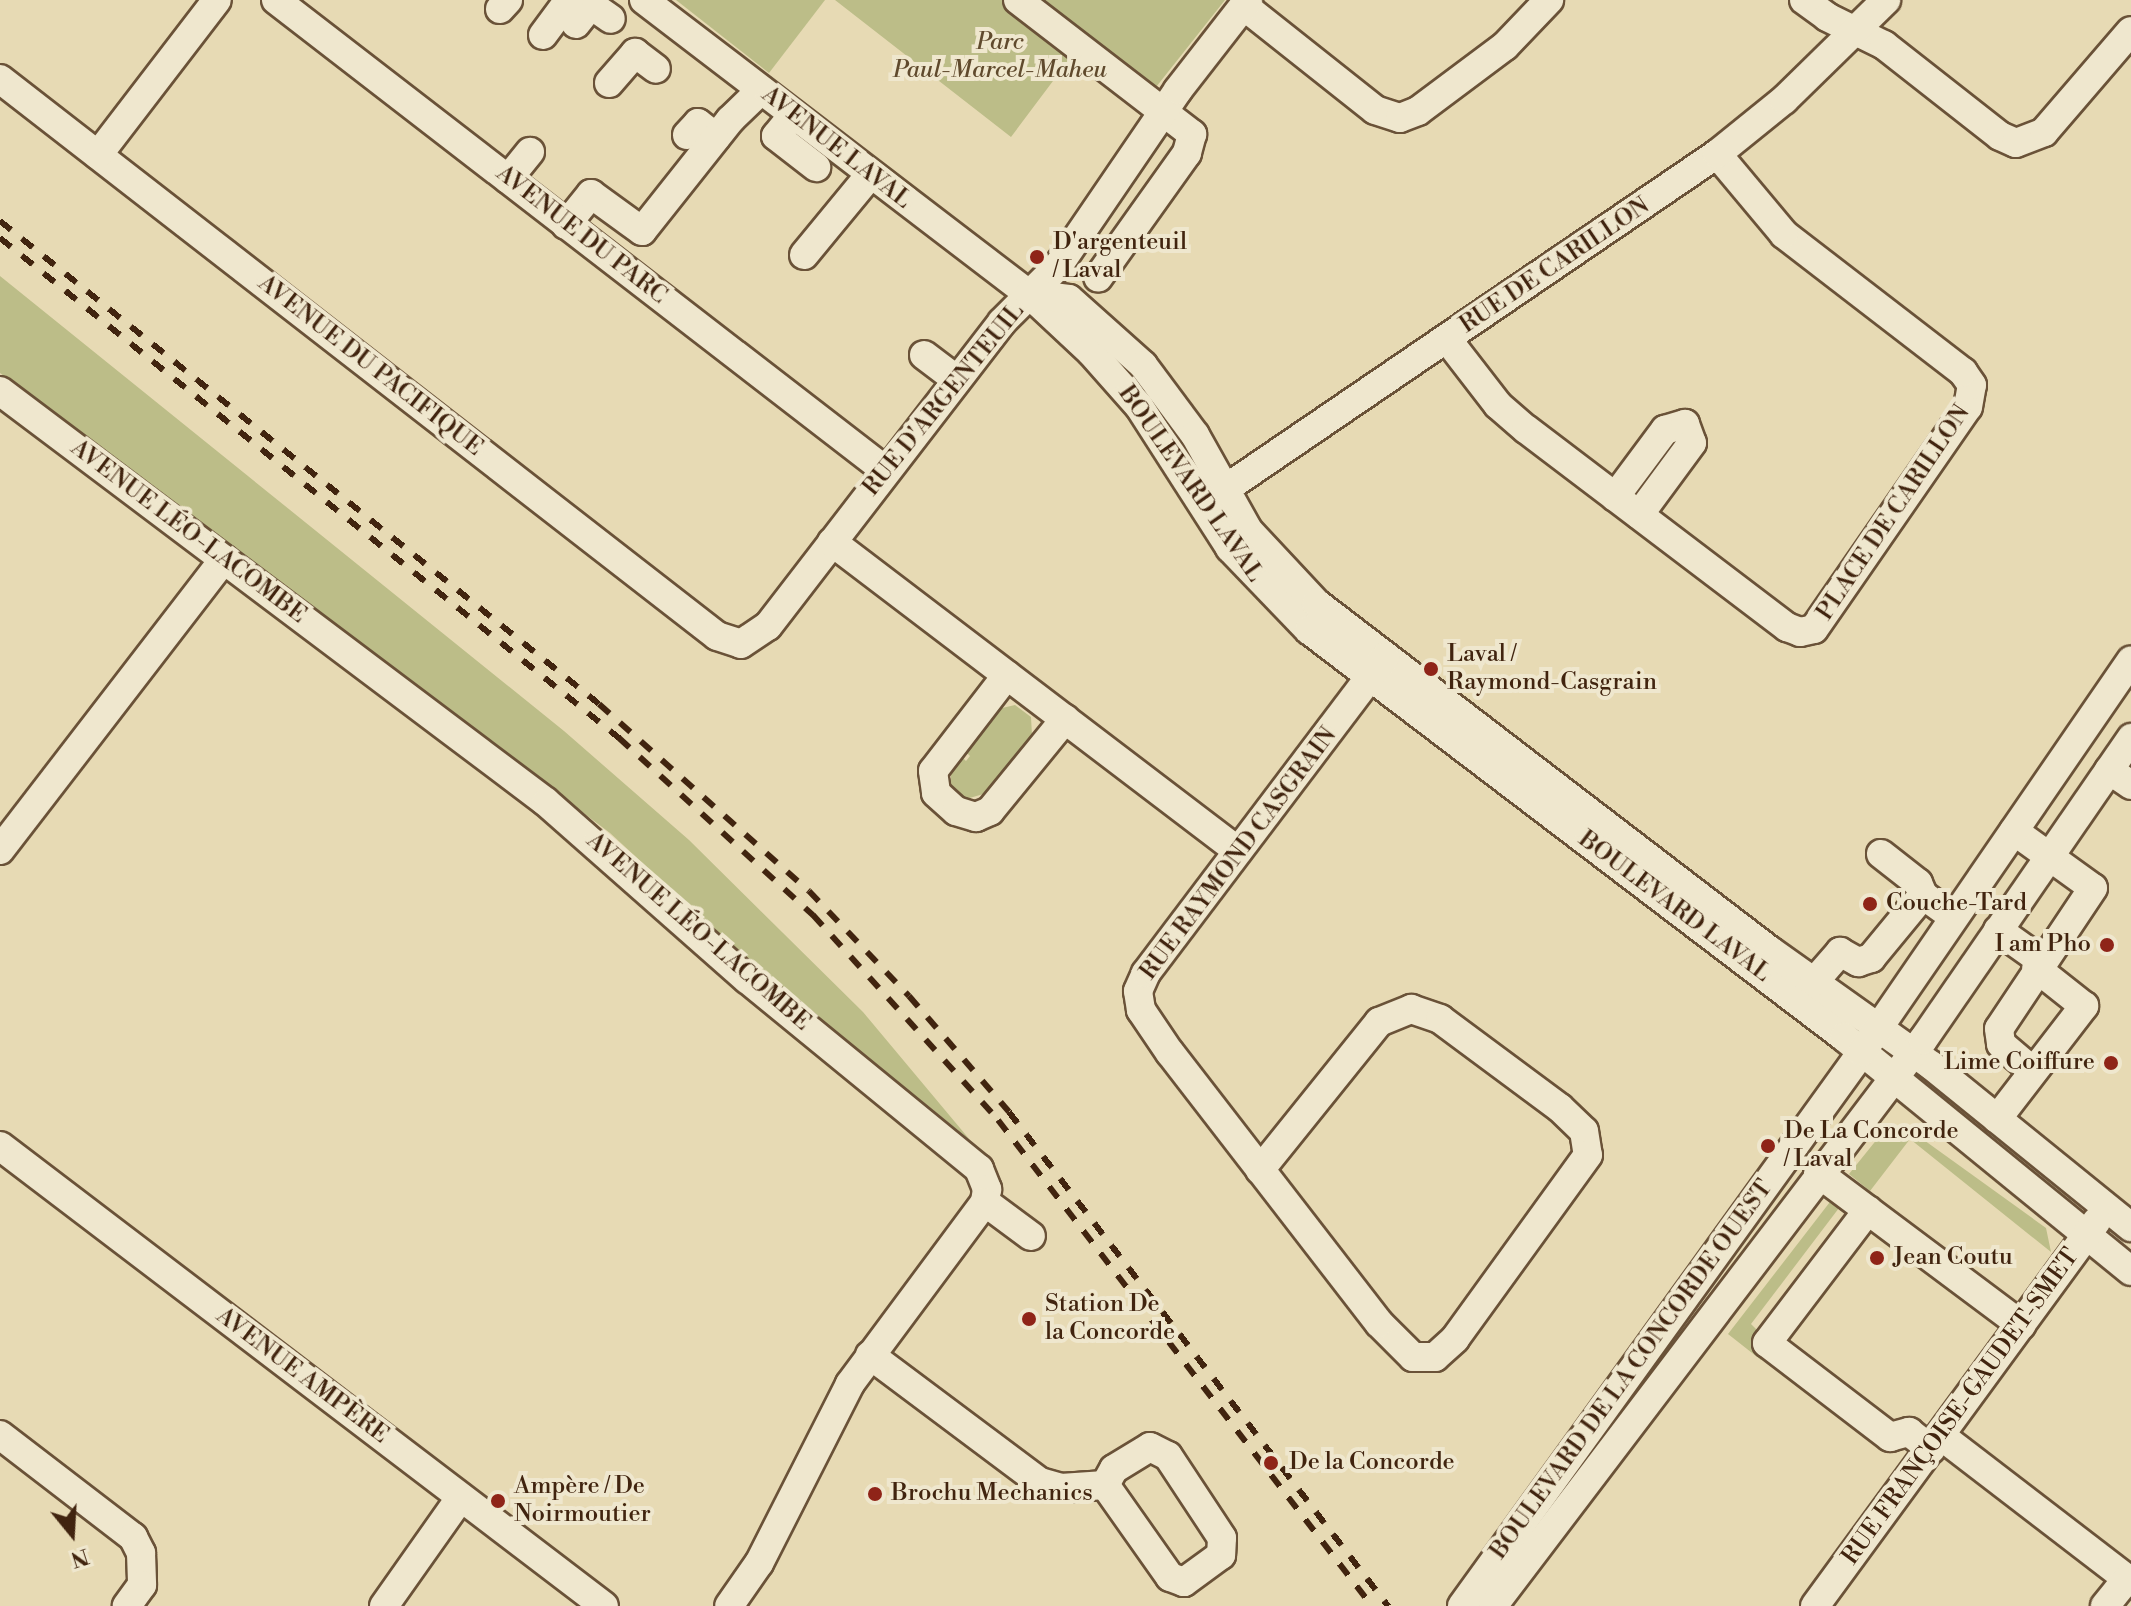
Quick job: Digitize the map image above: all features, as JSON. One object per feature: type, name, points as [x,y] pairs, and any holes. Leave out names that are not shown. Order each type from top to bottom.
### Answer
[{"type":"street","points":[[98,155],[217,0]]},
{"type":"street","name":"AVENUE DU PARC","points":[[276,0],[886,471]]},
{"type":"street","name":"AVENUE LAVAL","points":[[644,0],[761,90],[779,130],[870,175],[1029,294]]},
{"type":"street","points":[[1018,0],[1190,130],[1191,147],[1098,278]]},
{"type":"street","points":[[1246,3],[1381,114],[1400,118],[1418,111],[1505,46],[1549,0]]},
{"type":"street","points":[[1804,0],[1854,31],[1884,45],[2000,136],[2023,143],[2044,132],[2131,31]]},
{"type":"street","name":"RUE DE CARILLON","points":[[1212,498],[1717,154],[1784,100],[1886,0]]},
{"type":"street","name":"RUE D'ARGENTEUIL","points":[[743,643],[768,626],[957,380],[1029,294],[1058,266],[1165,110],[1246,3]]},
{"type":"street","points":[[543,35],[573,12],[591,5],[615,14]]},
{"type":"street","points":[[609,83],[635,53],[657,72],[686,32]]},
{"type":"street","name":"AVENUE DU PACIFIQUE","points":[[0,79],[717,636],[743,643]]},
{"type":"street","points":[[566,225],[591,194],[642,231],[716,137],[761,90]]},
{"type":"street","points":[[687,135],[698,123],[716,137]]},
{"type":"street","points":[[779,130],[816,167]]},
{"type":"street","points":[[508,179],[530,152]]},
{"type":"street","name":"PLACE DE CARILLON","points":[[1447,339],[1498,405],[1787,627],[1809,631],[1834,603],[1973,396],[1967,375],[1784,234],[1717,154]]},
{"type":"street","points":[[804,255],[870,175]]},
{"type":"street","name":"BOULEVARD LAVAL","points":[[1029,294],[1130,394],[1212,498],[1377,668],[1869,1040],[1913,1053],[2131,1227]]},
{"type":"street","points":[[924,355],[957,380]]},
{"type":"street","name":"AVENUE LÉO-LACOMBE","points":[[0,391],[567,818],[747,979],[968,1157],[983,1175],[985,1202]]},
{"type":"street","points":[[1615,497],[1665,430],[1685,424],[1692,443],[1639,515]]},
{"type":"street","points":[[832,542],[1238,851]]},
{"type":"street","points":[[0,850],[224,559]]},
{"type":"street","name":"BOULEVARD DE LA CONCORDE OUEST","points":[[1462,1606],[1869,1040],[2131,661]]},
{"type":"street","name":"BOULEVARD LAVAL","points":[[1377,668],[1814,982],[1869,1040],[1891,1078],[2131,1271]]},
{"type":"street","name":"RUE RAYMOND CASGRAIN","points":[[1260,1170],[1284,1147],[1379,1022],[1411,1009],[1440,1019],[1560,1108],[1580,1125],[1590,1149],[1581,1168],[1461,1331],[1439,1354],[1424,1359],[1407,1355],[1392,1340],[1260,1170],[1157,1035],[1138,997],[1146,973],[1377,668]]},
{"type":"street","points":[[1007,675],[933,771],[936,793],[961,814],[976,817],[990,811],[1065,719]]},
{"type":"street","name":"BOULEVARD DE LA CONCORDE OUEST","points":[[1493,1606],[1818,1173],[1913,1053],[2050,855],[2120,777],[2131,738]]},
{"type":"street","points":[[2014,831],[2093,888],[2038,964],[1998,1037],[2033,1071]]},
{"type":"street","points":[[1881,854],[1918,883],[1923,895],[1953,917]]},
{"type":"street","points":[[1814,982],[1840,952],[1863,962],[1887,939],[1923,895]]},
{"type":"street","points":[[1997,1119],[2084,1006],[1998,930]]},
{"type":"street","points":[[1887,939],[1921,962]]},
{"type":"street","name":"AVENUE AMPÈRE","points":[[0,1146],[604,1606]]},
{"type":"street","points":[[1818,1173],[2021,1325]]},
{"type":"street","points":[[729,1606],[759,1563],[845,1392],[985,1202],[1031,1236]]},
{"type":"street","name":"RUE FRANÇOISE-GAUDET-SMET","points":[[1815,1606],[2106,1207]]},
{"type":"street","points":[[1868,1210],[1767,1343],[1890,1437],[1909,1432],[1936,1442],[2129,1580],[2105,1606]]},
{"type":"street","points":[[870,1355],[1040,1482],[1061,1488],[1105,1485]]},
{"type":"street","points":[[0,1435],[133,1537],[141,1553],[142,1585],[127,1606]]},
{"type":"street","points":[[1160,1449],[1219,1530],[1221,1555],[1190,1579],[1175,1582],[1105,1485],[1110,1474],[1139,1450],[1160,1449]]},
{"type":"street","points":[[384,1606],[461,1497]]},
{"type":"green space","points":[[676,0],[825,0],[769,73]]},
{"type":"green space","name":"Parc Paul-Marcel-Maheu","points":[[835,0],[1225,0],[1141,106],[1071,57],[1011,137]]},
{"type":"green space","points":[[0,276],[564,731],[689,840],[863,1012],[970,1140],[750,962],[610,833],[0,373]]},
{"type":"green space","points":[[1015,705],[1031,717],[1032,735],[987,793],[966,799],[951,787],[951,771],[961,756],[966,761],[970,756],[965,751],[998,709]]},
{"type":"green space","points":[[1903,1125],[2046,1228],[2051,1252],[1910,1139],[1870,1191],[1849,1174],[1882,1133]]},
{"type":"green space","points":[[1833,1198],[1842,1204],[1751,1324],[1772,1345],[1761,1360],[1728,1334]]},
{"type":"railway","points":[[0,221],[599,704],[809,891],[909,996],[1009,1112],[1388,1606]]},
{"type":"railway","points":[[0,238],[619,738],[813,915],[998,1120],[1372,1606]]},
{"type":"place","name":"D'argenteuil / Laval","points":[[1037,257]]},
{"type":"place","name":"Laval / Raymond-Casgrain","points":[[1431,669]]},
{"type":"place","name":"Couche-Tard","points":[[1870,904]]},
{"type":"place","name":"I am Pho","points":[[2107,945]]},
{"type":"place","name":"Lime Coiffure","points":[[2111,1063]]},
{"type":"place","name":"De La Concorde / Laval","points":[[1768,1146]]},
{"type":"place","name":"Jean Coutu","points":[[1877,1258]]},
{"type":"place","name":"Station De la Concorde","points":[[1029,1319]]},
{"type":"place","name":"De la Concorde","points":[[1271,1463]]},
{"type":"place","name":"Brochu Mechanics","points":[[875,1494]]},
{"type":"place","name":"Ampère / De Noirmoutier","points":[[498,1501]]}]
